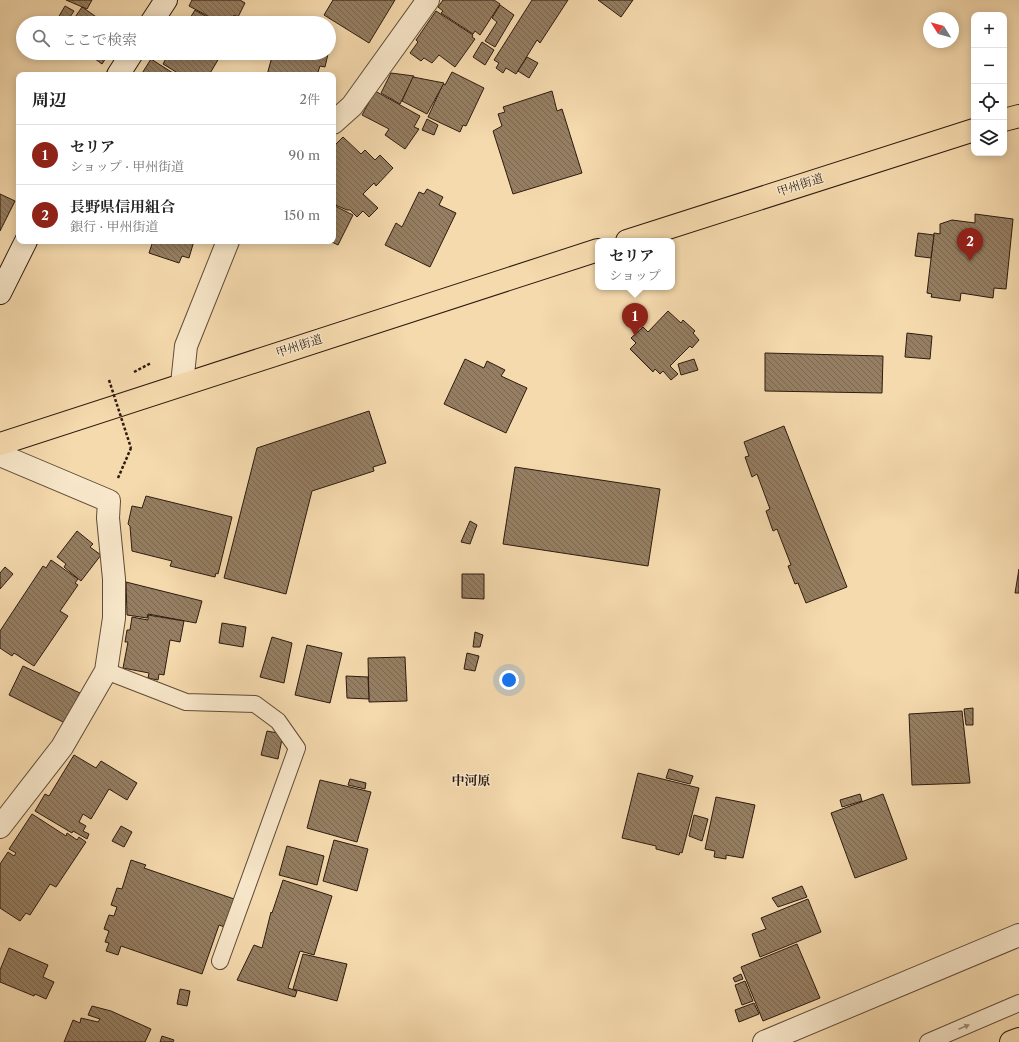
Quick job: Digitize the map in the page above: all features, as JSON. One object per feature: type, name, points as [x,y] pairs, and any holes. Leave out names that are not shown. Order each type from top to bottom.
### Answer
[{"type":"highway","points":[[1007,119],[1019,116]]},
{"type":"highway","name":"甲州街道","points":[[636,238],[971,131]]},
{"type":"highway","name":"甲州街道","points":[[0,444],[595,251]]},
{"type":"highway","points":[[1011,1042],[1019,1039]]},
{"type":"street","points":[[156,16],[166,0]]},
{"type":"street","points":[[336,121],[352,106],[428,0]]},
{"type":"street","points":[[120,72],[128,60]]},
{"type":"street","points":[[0,292],[24,244]]},
{"type":"street","points":[[182,384],[186,346],[227,244]]},
{"type":"street","points":[[0,455],[109,501],[108,518],[114,579],[114,618],[106,671],[62,747],[0,827]]},
{"type":"street","points":[[764,1042],[1019,935]]},
{"type":"lane","points":[[106,671],[186,702],[255,704],[278,721],[297,748],[220,961]]},
{"type":"lane","points":[[928,1042],[1019,1002]]},
{"type":"path","points":[[129,373],[151,363]]},
{"type":"path","points":[[109,501],[131,448],[109,380],[116,378]]},
{"type":"building","points":[[66,0],[92,0],[87,9]]},
{"type":"building","points":[[192,0],[240,0],[245,3],[238,16],[208,16],[189,6]]},
{"type":"building","points":[[333,0],[395,0],[369,43],[336,22],[336,16],[324,15]]},
{"type":"building","points":[[443,0],[494,0],[500,4],[480,35],[475,31],[473,34],[441,13],[443,11],[438,7]]},
{"type":"building","points":[[532,0],[568,0],[540,43],[537,40],[516,74],[506,68],[503,73],[496,68],[499,63],[494,60]]},
{"type":"building","points":[[598,0],[633,0],[621,17]]},
{"type":"building","points":[[500,5],[514,15],[495,47],[485,41],[497,22],[492,18]]},
{"type":"building","points":[[65,6],[74,11],[71,16],[59,16]]},
{"type":"building","points":[[82,7],[95,16],[76,16]]},
{"type":"building","points":[[195,10],[206,16],[191,16]]},
{"type":"building","points":[[436,11],[473,35],[472,37],[475,39],[455,67],[439,55],[432,63],[424,58],[421,61],[410,53],[418,42],[416,40]]},
{"type":"building","points":[[482,42],[494,50],[485,65],[473,57]]},
{"type":"building","points":[[527,57],[538,63],[529,78],[518,71]]},
{"type":"building","points":[[97,60],[105,60],[102,64]]},
{"type":"building","points":[[150,60],[153,60],[171,72],[143,72]]},
{"type":"building","points":[[165,60],[218,60],[211,72],[176,72],[163,64]]},
{"type":"building","points":[[271,60],[327,60],[325,67],[320,66],[318,72],[268,72]]},
{"type":"building","points":[[452,72],[484,88],[466,126],[463,125],[460,132],[428,117],[443,84],[445,85]]},
{"type":"building","points":[[391,73],[414,76],[400,104],[381,93]]},
{"type":"building","points":[[413,77],[444,83],[427,114],[402,101]]},
{"type":"building","points":[[375,91],[420,116],[414,127],[419,129],[405,149],[385,135],[389,129],[362,115]]},
{"type":"building","points":[[552,91],[557,111],[562,109],[582,173],[513,194],[493,131],[502,126],[498,114],[505,112],[503,107]]},
{"type":"building","points":[[427,119],[438,125],[434,135],[422,130]]},
{"type":"building","points":[[343,137],[361,154],[365,150],[375,160],[380,155],[393,168],[376,186],[374,183],[363,194],[378,208],[369,217],[363,211],[357,217],[350,210],[336,205],[336,144]]},
{"type":"building","points":[[427,189],[443,197],[439,205],[456,213],[430,267],[385,245],[396,223],[402,227],[419,192],[424,194]]},
{"type":"building","points":[[0,194],[15,201],[0,231]]},
{"type":"building","points":[[336,206],[353,215],[338,245],[336,244]]},
{"type":"building","points":[[975,214],[1013,219],[1006,289],[994,288],[993,298],[961,293],[960,301],[931,297],[932,294],[927,293],[934,233],[940,234],[940,224],[952,220],[975,223]]},
{"type":"building","points":[[918,233],[934,235],[931,258],[915,256]]},
{"type":"building","points":[[152,244],[193,244],[189,258],[182,256],[179,263],[149,253]]},
{"type":"building","points":[[668,311],[681,323],[683,320],[695,331],[693,333],[699,340],[692,348],[690,346],[670,366],[678,374],[671,380],[663,371],[660,374],[655,369],[653,372],[630,349],[636,343],[631,338],[643,327],[648,332]]},
{"type":"building","points":[[907,333],[932,336],[930,359],[905,357]]},
{"type":"building","points":[[765,353],[883,356],[882,393],[765,391]]},
{"type":"building","points":[[465,359],[484,368],[487,361],[505,370],[501,376],[527,388],[506,433],[444,404]]},
{"type":"building","points":[[694,359],[698,370],[681,375],[678,364]]},
{"type":"building","points":[[369,411],[386,463],[373,467],[374,471],[312,491],[286,594],[224,578],[257,448]]},
{"type":"building","points":[[784,426],[847,587],[806,603],[798,583],[795,584],[788,566],[791,565],[777,529],[773,531],[766,511],[770,509],[757,474],[752,477],[745,457],[749,456],[744,442]]},
{"type":"building","points":[[515,467],[660,489],[648,566],[503,544]]},
{"type":"building","points":[[146,496],[232,517],[218,574],[216,573],[215,577],[170,566],[172,561],[132,551],[130,526],[128,524],[132,506],[142,508]]},
{"type":"building","points":[[470,521],[477,525],[470,544],[461,542]]},
{"type":"building","points":[[77,531],[93,544],[90,547],[101,555],[81,581],[64,567],[66,564],[57,557]]},
{"type":"building","points":[[51,560],[78,579],[75,583],[78,585],[60,611],[68,616],[34,666],[14,653],[12,656],[0,648],[0,631],[43,566],[46,568]]},
{"type":"building","points":[[5,567],[13,574],[0,589],[0,573]]},
{"type":"building","points":[[1019,569],[1019,593],[1015,593]]},
{"type":"building","points":[[462,574],[484,574],[484,599],[462,598]]},
{"type":"building","points":[[126,582],[202,601],[196,623],[148,614],[147,618],[127,615]]},
{"type":"building","points":[[148,615],[184,621],[180,642],[170,640],[164,675],[159,674],[158,680],[148,678],[149,673],[123,668],[128,642],[125,642],[127,630],[130,630],[132,617],[148,620]]},
{"type":"building","points":[[222,623],[246,627],[243,647],[219,643]]},
{"type":"building","points":[[475,632],[483,635],[480,647],[473,647]]},
{"type":"building","points":[[272,637],[292,643],[284,683],[260,677]]},
{"type":"building","points":[[307,645],[342,653],[330,703],[295,695]]},
{"type":"building","points":[[467,653],[479,656],[475,671],[464,669]]},
{"type":"building","points":[[405,657],[407,701],[369,702],[368,658]]},
{"type":"building","points":[[23,666],[80,693],[65,723],[9,695]]},
{"type":"building","points":[[346,676],[368,677],[369,699],[347,698]]},
{"type":"building","points":[[973,708],[973,725],[966,725],[964,709]]},
{"type":"building","points":[[962,711],[970,783],[912,785],[909,714]]},
{"type":"building","points":[[267,731],[283,734],[278,759],[261,755]]},
{"type":"building","points":[[74,755],[96,768],[101,761],[137,783],[127,800],[109,789],[91,819],[83,814],[79,822],[86,826],[83,831],[89,834],[87,839],[73,831],[72,833],[35,811],[45,794],[49,796]]},
{"type":"building","points":[[669,769],[693,776],[690,784],[666,778]]},
{"type":"building","points":[[638,773],[699,788],[682,853],[680,852],[679,855],[656,849],[656,846],[622,838]]},
{"type":"building","points":[[350,779],[366,783],[365,789],[348,785]]},
{"type":"building","points":[[320,780],[371,792],[357,842],[307,828]]},
{"type":"building","points":[[860,794],[862,801],[842,807],[840,800]]},
{"type":"building","points":[[883,794],[907,859],[855,878],[831,813]]},
{"type":"building","points":[[716,797],[755,805],[743,858],[726,855],[726,859],[714,857],[715,851],[705,849]]},
{"type":"building","points":[[32,814],[66,836],[67,833],[77,840],[79,837],[86,842],[56,887],[50,884],[30,915],[26,913],[20,921],[0,908],[0,864],[8,852],[14,856],[16,853],[9,849]]},
{"type":"building","points":[[694,815],[708,819],[702,841],[689,836]]},
{"type":"building","points":[[121,826],[132,832],[124,847],[112,841]]},
{"type":"building","points":[[334,840],[368,849],[357,891],[323,881]]},
{"type":"building","points":[[287,846],[324,856],[317,885],[279,875]]},
{"type":"building","points":[[131,860],[146,865],[144,868],[240,901],[230,929],[219,925],[202,974],[121,946],[118,955],[106,951],[109,943],[105,942],[109,931],[104,929],[109,915],[114,916],[117,907],[111,905],[117,888],[122,889]]},
{"type":"building","points":[[283,880],[332,896],[314,955],[300,951],[288,988],[297,991],[295,997],[237,980],[254,945],[262,948],[271,912],[272,913]]},
{"type":"building","points":[[802,886],[807,897],[778,907],[772,898]]},
{"type":"building","points":[[808,899],[821,932],[760,957],[752,934],[766,929],[761,918]]},
{"type":"building","points":[[797,944],[820,998],[763,1021],[741,967]]},
{"type":"building","points":[[9,948],[48,965],[43,977],[54,982],[46,999],[35,994],[34,996],[0,982],[0,970]]},
{"type":"building","points":[[303,954],[347,964],[337,1001],[293,989]]},
{"type":"building","points":[[741,974],[743,979],[735,982],[733,978]]},
{"type":"building","points":[[745,981],[753,1001],[742,1005],[735,985]]},
{"type":"building","points":[[180,989],[190,991],[187,1006],[177,1004]]},
{"type":"building","points":[[754,1003],[759,1014],[739,1022],[735,1010]]},
{"type":"building","points":[[92,1006],[111,1011],[151,1029],[145,1042],[64,1042],[73,1020],[80,1023],[81,1018],[98,1022],[100,1019],[88,1015]]},
{"type":"building","points":[[162,1036],[174,1040],[173,1042],[160,1042]]},
{"type":"place","name":"長野県信用組合","points":[[970,261]]},
{"type":"place","name":"セリア","points":[[635,336]]},
{"type":"district","name":"中河原","points":[[471,780]]}]
